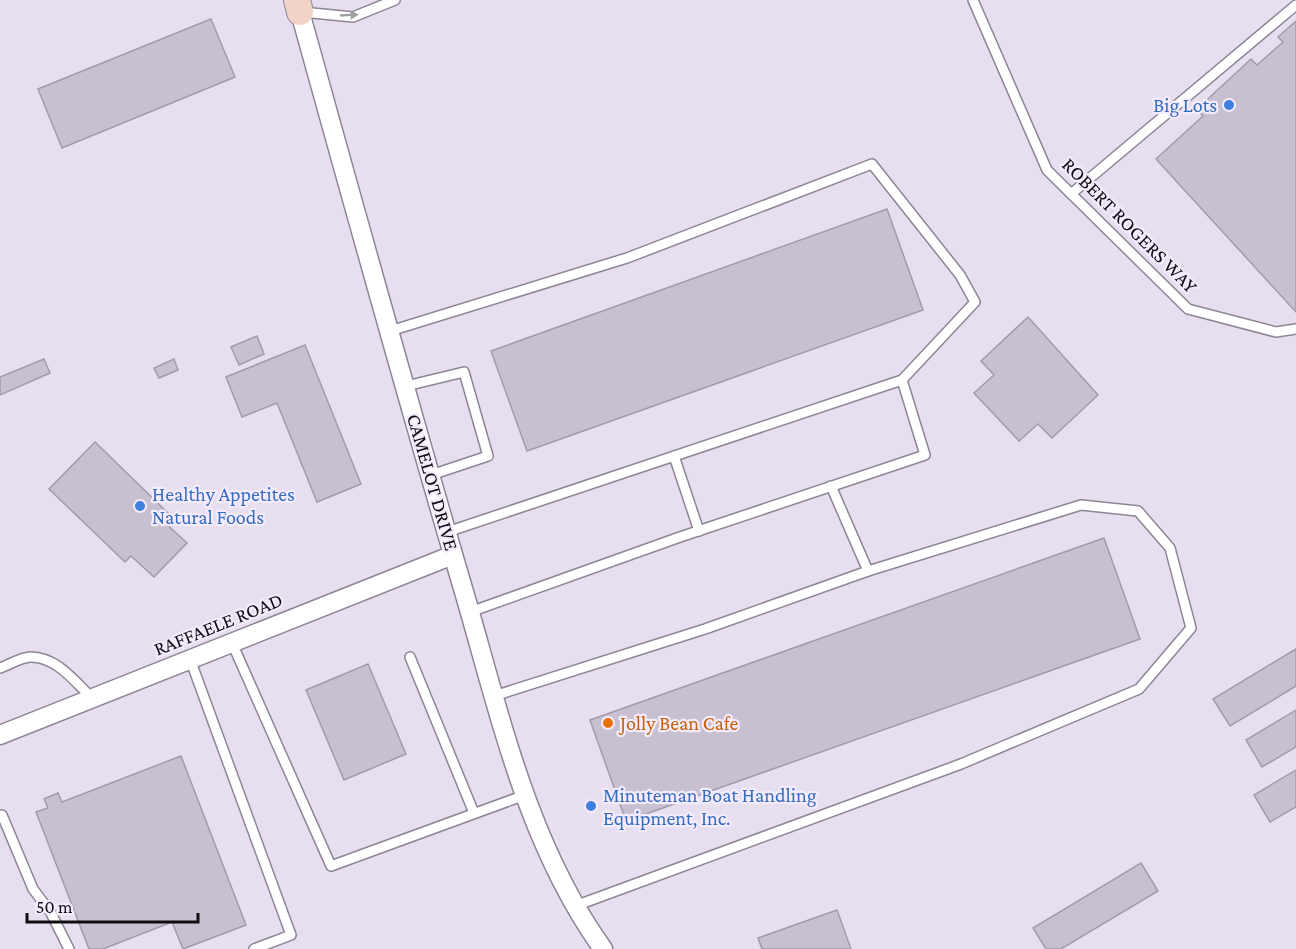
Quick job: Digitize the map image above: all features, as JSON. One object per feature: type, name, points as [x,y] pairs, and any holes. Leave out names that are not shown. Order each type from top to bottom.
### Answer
[{"type":"street","name":"CAMELOT DRIVE","points":[[302,4],[430,475],[525,795],[556,875],[603,949]]},
{"type":"street","name":"RAFFAELE ROAD","points":[[0,735],[453,555]]},
{"type":"lane","points":[[302,4],[353,17],[395,0]]},
{"type":"lane","name":"ROBERT ROGERS WAY","points":[[973,0],[1047,170],[1188,309],[1276,332],[1296,329]]},
{"type":"lane","points":[[1071,194],[1296,5]]},
{"type":"lane","points":[[390,331],[627,258],[872,164],[960,275],[975,302],[902,380],[447,532]]},
{"type":"lane","points":[[406,386],[464,372],[488,456],[430,475]]},
{"type":"lane","points":[[470,612],[699,531],[925,455],[902,380]]},
{"type":"lane","points":[[674,456],[699,531]]},
{"type":"lane","points":[[831,486],[867,571]]},
{"type":"lane","points":[[494,696],[705,629],[867,571],[1081,505],[1138,511],[1170,548],[1191,628],[1139,689],[961,764],[574,906]]},
{"type":"lane","points":[[232,643],[331,866],[525,795]]},
{"type":"lane","points":[[0,669],[29,656],[45,659],[59,666],[92,698]]},
{"type":"lane","points":[[410,657],[474,813]]},
{"type":"lane","points":[[190,659],[291,935],[254,949]]},
{"type":"lane","points":[[1,814],[33,889],[51,913],[69,949]]},
{"type":"building","points":[[211,19],[235,77],[62,148],[38,89]]},
{"type":"building","points":[[1296,21],[1296,312],[1156,159],[1203,116],[1197,109],[1251,59],[1257,65],[1283,42],[1278,37]]},
{"type":"building","points":[[887,209],[923,310],[527,451],[491,351]]},
{"type":"building","points":[[1028,317],[1098,395],[1052,438],[1038,424],[1019,441],[974,393],[994,375],[981,361]]},
{"type":"building","points":[[257,336],[264,354],[239,365],[231,347]]},
{"type":"building","points":[[305,345],[361,484],[317,502],[277,403],[242,417],[226,377]]},
{"type":"building","points":[[44,359],[50,373],[0,395],[0,377]]},
{"type":"building","points":[[174,359],[178,370],[159,378],[154,368]]},
{"type":"building","points":[[95,442],[170,515],[164,522],[187,543],[154,577],[131,556],[125,562],[49,489]]},
{"type":"building","points":[[1104,538],[1140,639],[626,821],[590,720]]},
{"type":"building","points":[[1296,649],[1296,686],[1230,726],[1213,699]]},
{"type":"building","points":[[368,664],[406,754],[344,780],[306,690]]},
{"type":"building","points":[[1296,710],[1296,747],[1262,767],[1246,740]]},
{"type":"building","points":[[181,756],[246,925],[183,949],[172,922],[103,949],[89,949],[36,812],[48,808],[44,799],[58,793],[62,802]]},
{"type":"building","points":[[1296,770],[1296,807],[1270,822],[1254,795]]},
{"type":"building","points":[[1141,863],[1158,891],[1061,949],[1046,949],[1033,928]]},
{"type":"building","points":[[837,910],[851,949],[762,949],[758,938]]},
{"type":"place","name":"Big Lots","points":[[1229,105]]},
{"type":"place","name":"Healthy Appetites Natural Foods","points":[[140,506]]},
{"type":"place","name":"Jolly Bean Cafe","points":[[608,723]]},
{"type":"place","name":"Minuteman Boat Handling Equipment, Inc.","points":[[591,806]]}]
